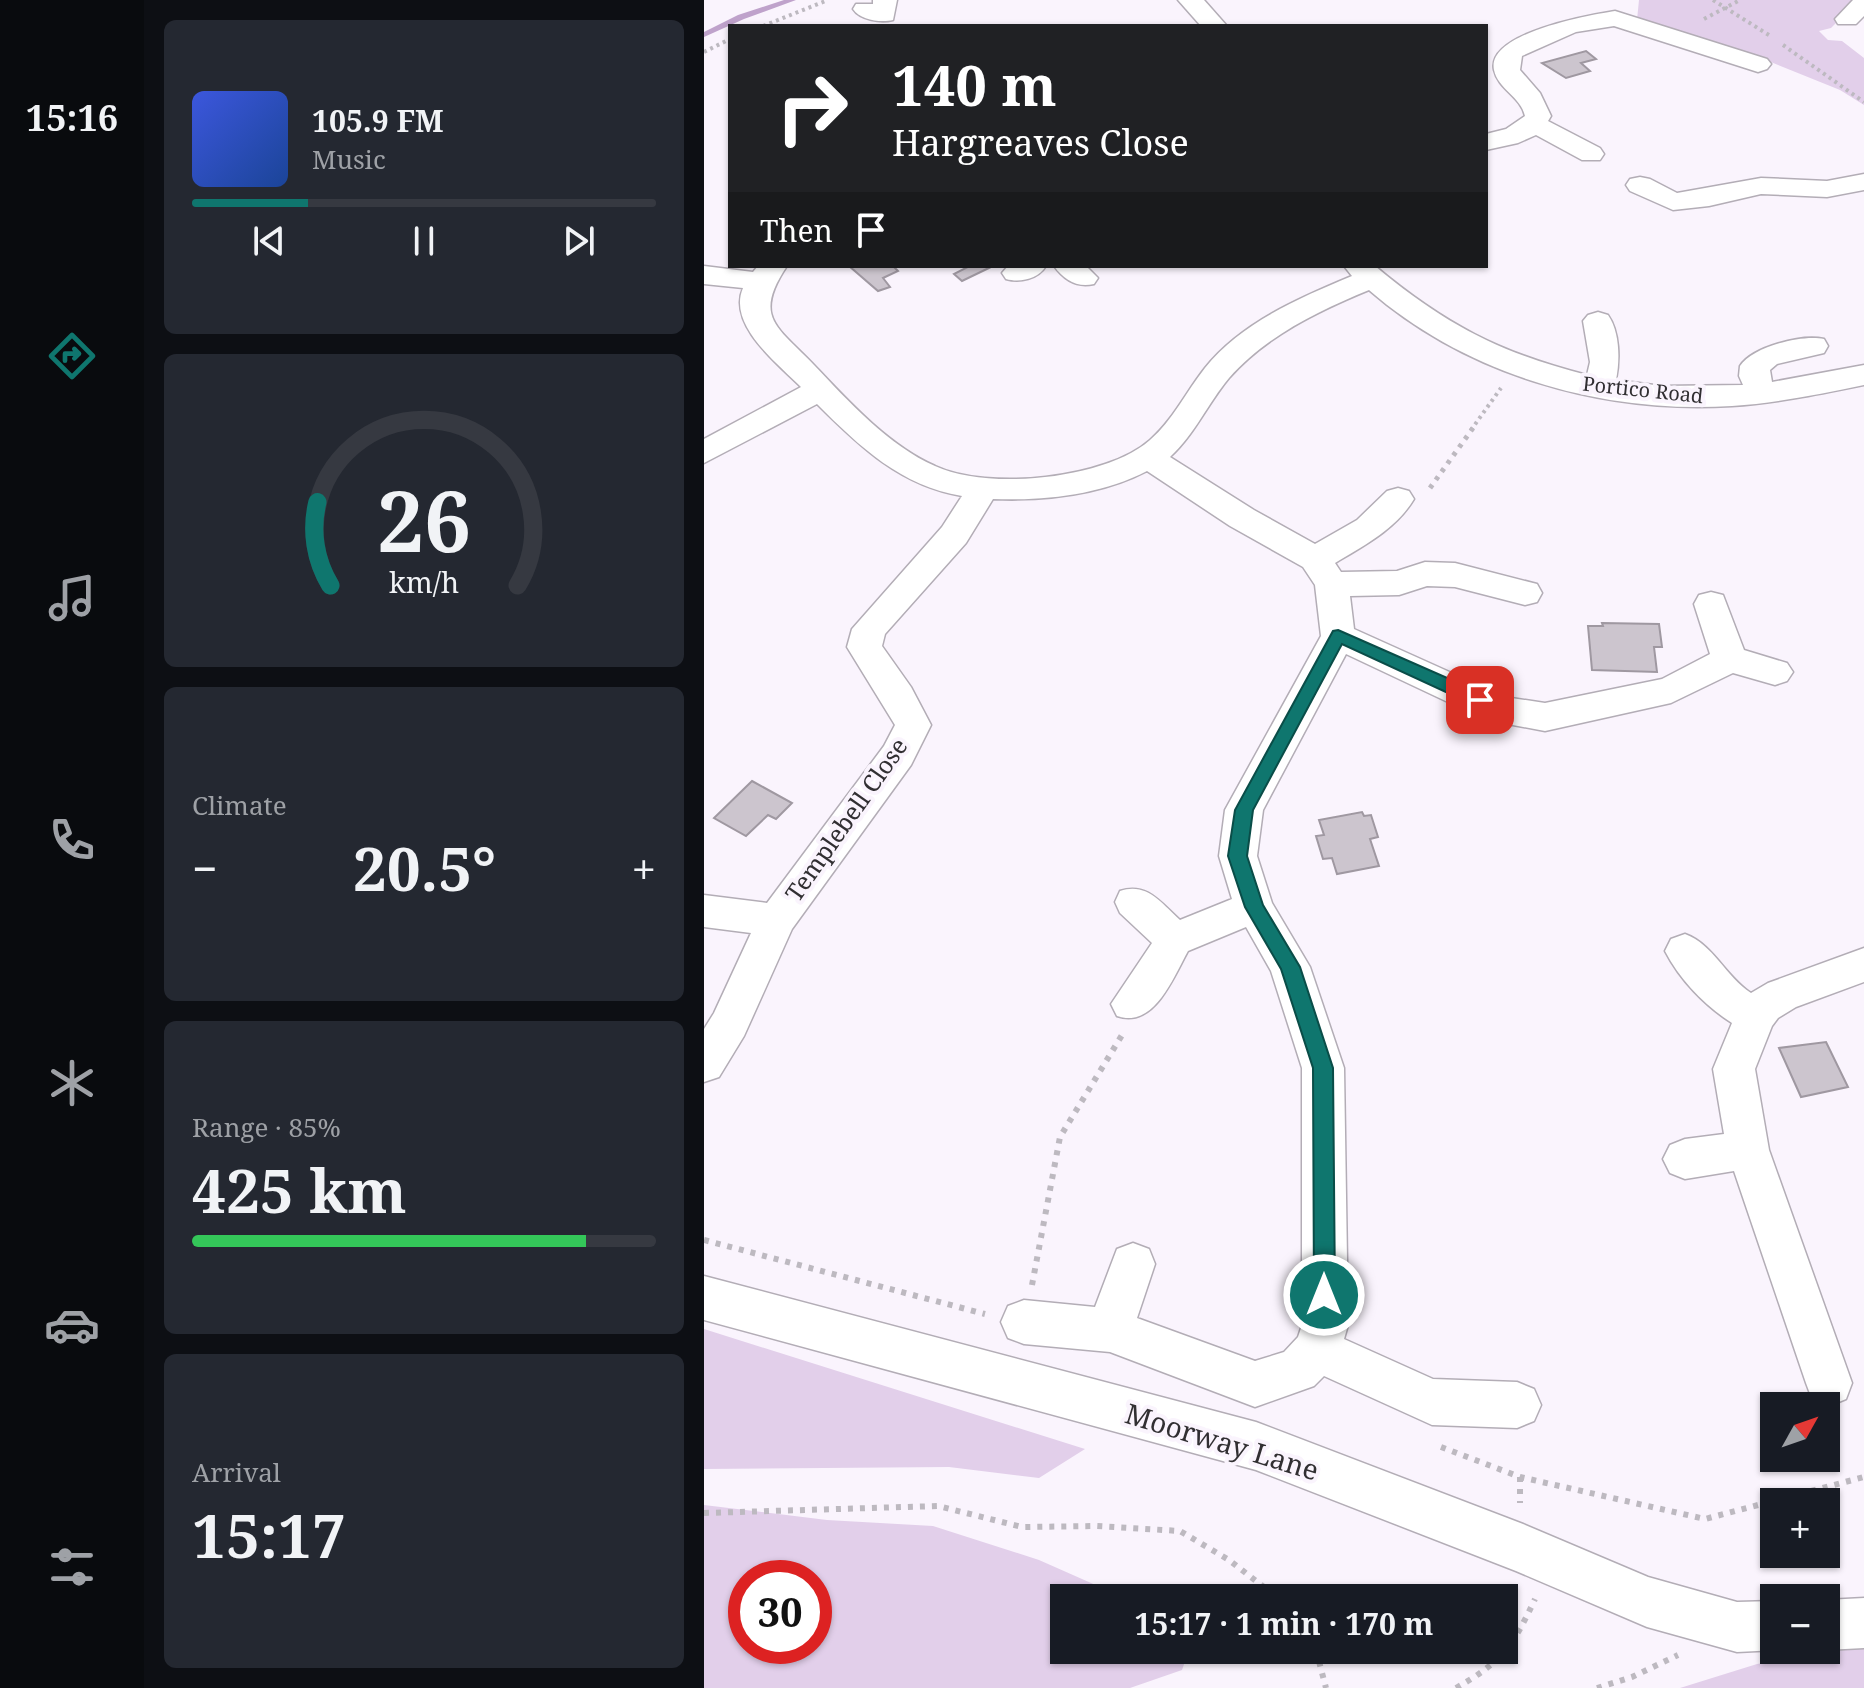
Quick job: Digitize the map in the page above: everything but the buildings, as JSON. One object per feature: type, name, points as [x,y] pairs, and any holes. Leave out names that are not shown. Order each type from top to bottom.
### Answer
[{"type":"street","points":[[1190,0],[1213,24]]},
{"type":"street","points":[[1488,46],[1512,51],[1617,6],[1673,39],[1692,42],[1758,64]]},
{"type":"street","points":[[1512,51],[1506,64],[1508,77],[1534,102],[1535,120],[1548,130],[1594,144]]},
{"type":"street","points":[[1488,141],[1517,134],[1535,120]]},
{"type":"street","points":[[1640,185],[1670,211],[1761,186],[1827,189],[1864,182]]},
{"type":"street","points":[[704,275],[766,274],[753,304],[756,317],[765,334],[820,390],[907,466],[946,482],[984,487],[1056,485],[1115,473],[1148,457],[1167,442],[1232,358],[1302,308],[1364,272]]},
{"type":"street","name":"Portico Road","points":[[1364,272],[1424,321],[1481,352],[1541,375],[1599,388],[1678,396],[1763,393],[1863,377]]},
{"type":"street","points":[[1598,321],[1605,362],[1599,388]]},
{"type":"street","points":[[1763,393],[1754,376],[1755,366],[1767,357],[1813,346]]},
{"type":"street","points":[[704,452],[820,390]]},
{"type":"street","points":[[1148,457],[1324,571],[1399,583],[1425,574],[1455,575],[1525,593]]},
{"type":"street","name":"Templebell Close","points":[[704,1064],[730,1024],[776,920],[898,755],[913,725],[898,696],[864,647],[869,629],[954,535],[984,487]]},
{"type":"street","points":[[1324,571],[1398,499]]},
{"type":"street","points":[[1024,1322],[1110,1330],[1255,1384],[1298,1370],[1317,1350],[1325,1325],[1323,1068],[1290,967],[1254,907],[1238,856],[1244,810],[1338,636],[1324,571]]},
{"type":"street","points":[[1711,604],[1729,659]]},
{"type":"street","points":[[1338,636],[1499,710],[1545,717],[1671,690],[1729,659],[1775,672]]},
{"type":"street","points":[[1134,902],[1174,939]]},
{"type":"street","points":[[1131,1004],[1158,969],[1174,939],[1254,907]]},
{"type":"street","name":"Templebell Close","points":[[704,911],[776,920]]},
{"type":"street","points":[[1685,951],[1724,997],[1755,1016]]},
{"type":"street","points":[[1829,1383],[1775,1236],[1748,1150],[1734,1069],[1755,1016],[1764,1006],[1782,995],[1864,965]]},
{"type":"street","points":[[1685,1159],[1748,1150]]},
{"type":"street","points":[[1110,1330],[1133,1264]]},
{"type":"street","name":"Moorway Lane","points":[[704,1298],[1256,1446],[1523,1549],[1647,1602],[1756,1627]]},
{"type":"street","points":[[1317,1350],[1432,1402],[1517,1405]]},
{"type":"street","points":[[1840,1624],[1864,1623]]},
{"type":"path","points":[[768,24],[828,0]]},
{"type":"path","points":[[1713,0],[1864,102]]},
{"type":"path","points":[[1724,6],[1740,0]]},
{"type":"path","points":[[704,52],[728,40]]},
{"type":"path","points":[[704,1240],[939,1304],[1024,1322],[1060,1137],[1131,1021],[1131,1004]]},
{"type":"path","points":[[1434,1444],[1520,1477],[1705,1519],[1864,1477]]},
{"type":"path","points":[[704,1513],[938,1506],[1022,1527],[1097,1526],[1180,1531],[1229,1560],[1260,1584]]},
{"type":"path","points":[[1518,1635],[1535,1597],[1523,1549]]},
{"type":"path","points":[[1597,1688],[1756,1627]]},
{"type":"path","points":[[1320,1664],[1326,1688]]},
{"type":"path","points":[[1456,1688],[1481,1674],[1491,1664]]},
{"type":"shaded area","points":[[1639,0],[1859,0],[1831,28],[1819,31],[1828,40],[1842,41],[1864,58],[1864,105],[1840,90],[1756,56],[1637,20]]},
{"type":"shaded area","points":[[704,1329],[1085,1449],[1039,1478],[949,1467],[704,1469]]},
{"type":"shaded area","points":[[704,1505],[827,1520],[933,1526],[1039,1560],[1093,1584],[1050,1584],[1050,1664],[1184,1664],[1182,1670],[1130,1688],[704,1688]]},
{"type":"shaded area","points":[[1864,1646],[1864,1688],[1680,1688],[1760,1663],[1840,1664],[1840,1650]]},
{"type":"waterway","points":[[704,35],[741,17],[792,0]]},
{"type":"route","points":[[1324,1295],[1323,1068],[1290,967],[1254,907],[1238,856],[1244,810],[1338,636],[1480,700]]}]
